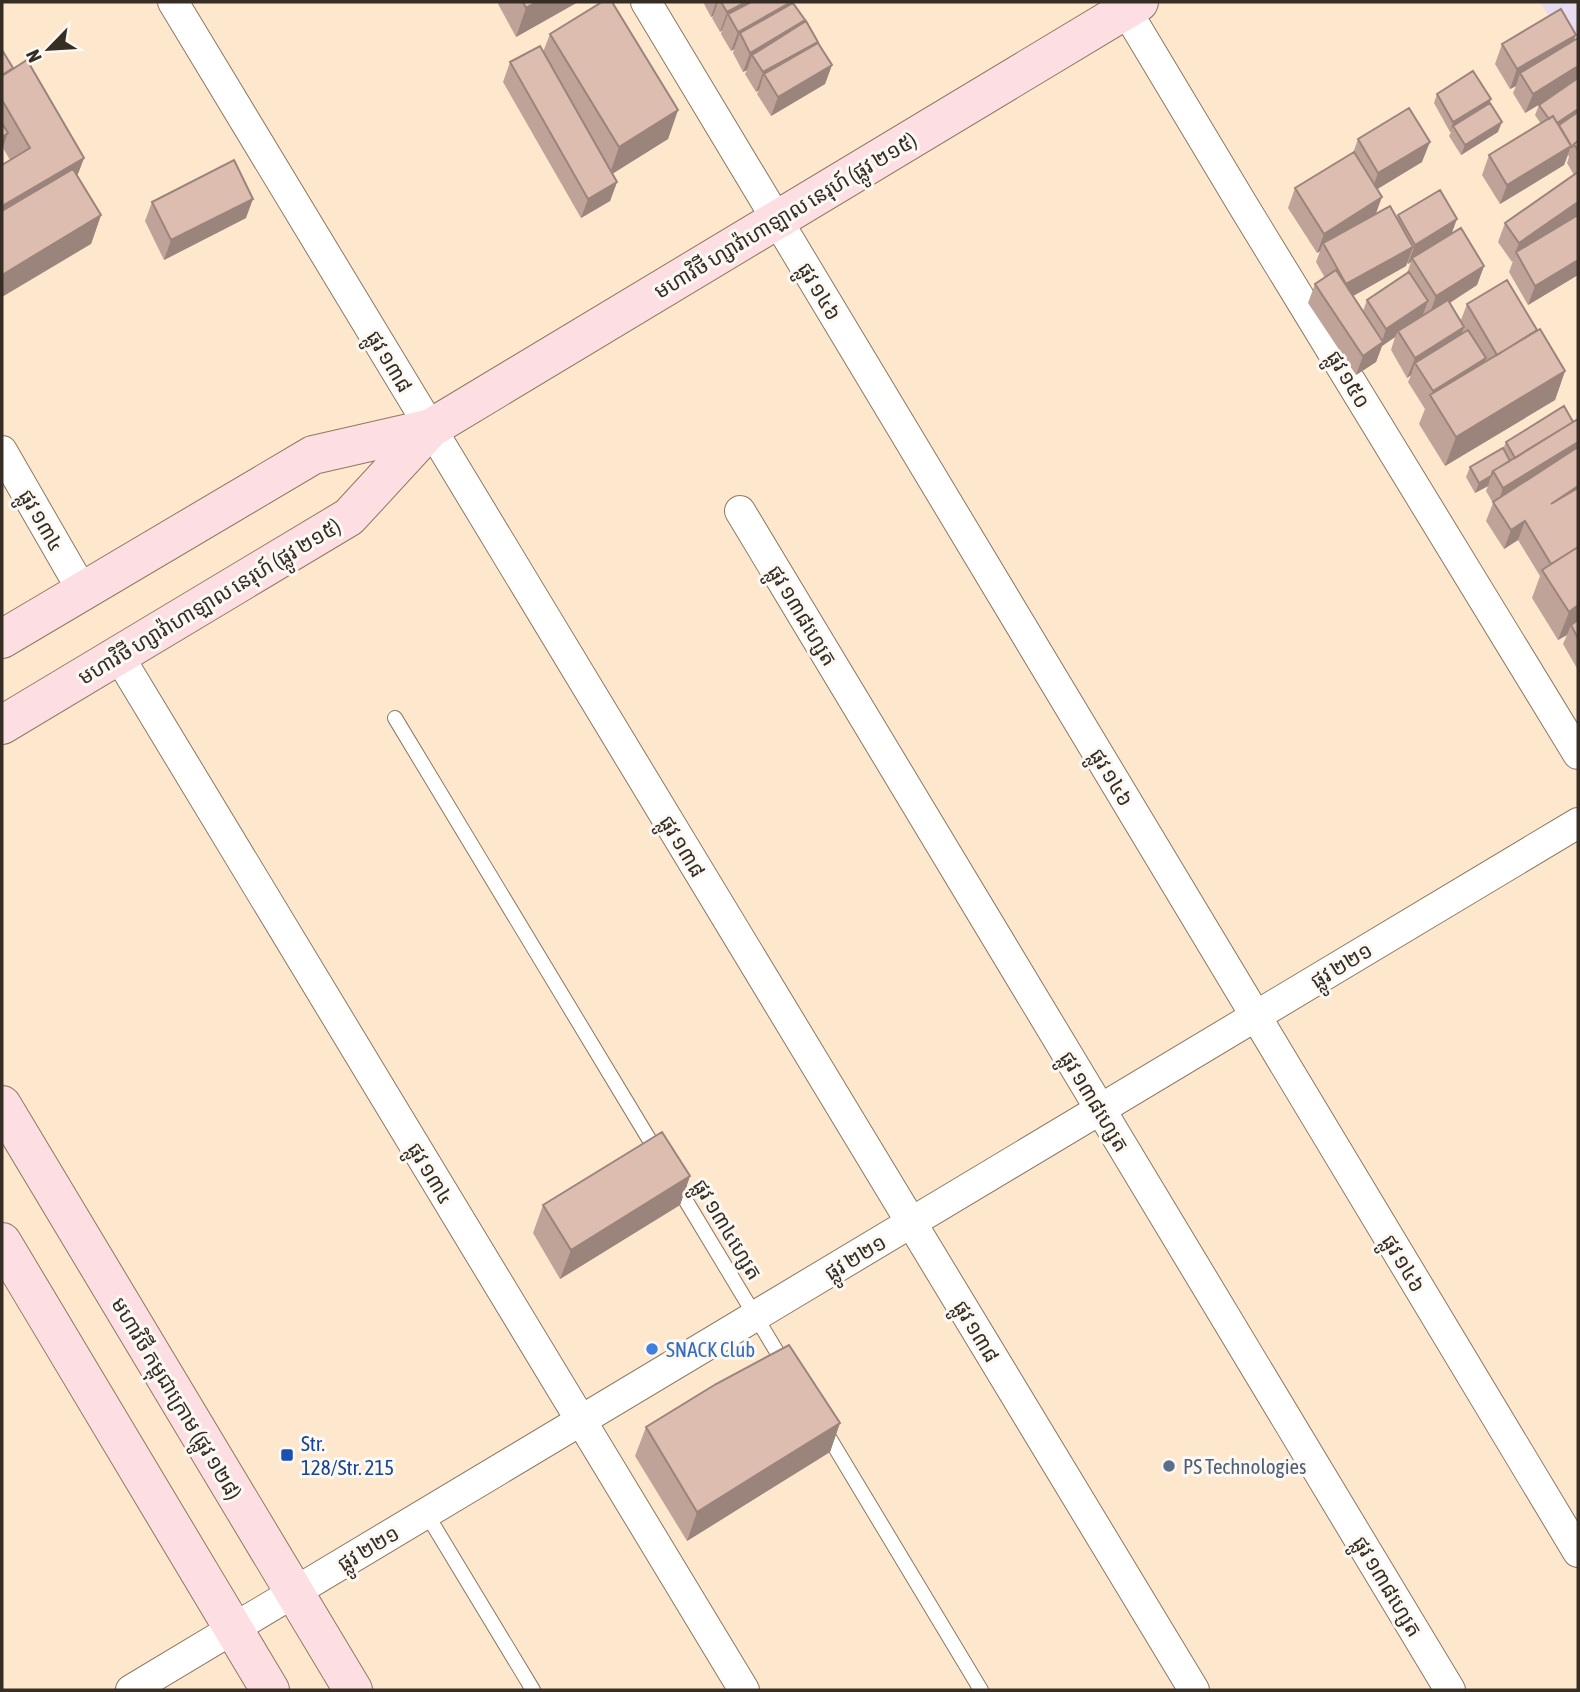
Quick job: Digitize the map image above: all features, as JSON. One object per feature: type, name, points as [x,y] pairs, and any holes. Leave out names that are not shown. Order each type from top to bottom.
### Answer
[{"type":"main road","name":"មហាវិថី ហ្សាវ៉ាហាឡាល នេរុហ៍ (ផ្លូវ ២១៥)","points":[[2,725],[349,517],[431,428],[1129,4]]},
{"type":"main road","name":"មហាវិថី ហ្សាវ៉ាហាឡាល នេរុហ៍ (ផ្លូវ ២១៥)","points":[[2,639],[313,456],[431,428]]},
{"type":"main road","name":"មហាវិថី កម្ពុជាក្រោម (ផ្លូវ ១២៨)","points":[[2,1105],[353,1690]]},
{"type":"main road","points":[[2,1242],[270,1690]]},
{"type":"street","name":"ផ្លូវ ១៣៨","points":[[173,2],[1194,1690]]},
{"type":"street","name":"ផ្លូវ ១៤៦","points":[[646,2],[1578,1552]]},
{"type":"street","name":"ផ្លូវ ១៥០","points":[[1129,4],[1251,219],[1578,754]]},
{"type":"street","name":"ផ្លូវ ១៣៤","points":[[2,451],[82,590]]},
{"type":"street","name":"ផ្លូវ ១៣៨ហ្សេត","points":[[740,511],[1450,1690]]},
{"type":"street","name":"ផ្លូវ ១៣៤","points":[[118,655],[744,1690]]},
{"type":"street","name":"ផ្លូវ ២២១","points":[[131,1690],[1578,823]]},
{"type":"lane","name":"ផ្លូវ ១៣៤ហ្សេត","points":[[394,718],[791,1375]]},
{"type":"lane","points":[[819,1421],[981,1690]]},
{"type":"lane","points":[[426,1513],[533,1690]]},
{"type":"shaded area","points":[[1540,2],[1578,2],[1578,63]]},
{"type":"building","points":[[523,2],[537,2],[526,8]]},
{"type":"building","points":[[602,2],[612,2],[678,110],[619,147],[550,34]]},
{"type":"building","points":[[721,2],[746,2],[727,12]]},
{"type":"building","points":[[751,2],[791,2],[738,32],[728,14]]},
{"type":"building","points":[[793,3],[805,20],[750,53],[740,33]]},
{"type":"building","points":[[1561,9],[1576,35],[1517,69],[1502,44]]},
{"type":"building","points":[[806,21],[818,42],[763,72],[752,55]]},
{"type":"building","points":[[1578,38],[1578,66],[1533,94],[1520,73]]},
{"type":"building","points":[[818,43],[832,65],[778,97],[764,74]]},
{"type":"building","points":[[540,46],[617,182],[588,199],[510,62]]},
{"type":"building","points":[[2,50],[13,68],[2,75]]},
{"type":"building","points":[[27,60],[84,158],[2,206],[2,165],[30,148],[2,100],[2,76]]},
{"type":"building","points":[[1473,71],[1491,99],[1453,122],[1437,94]]},
{"type":"building","points":[[1578,78],[1578,109],[1557,123],[1553,116],[1549,119],[1539,105]]},
{"type":"building","points":[[1490,103],[1502,122],[1465,145],[1453,126]]},
{"type":"building","points":[[1409,108],[1430,142],[1378,173],[1358,139]]},
{"type":"building","points":[[1578,112],[1578,141],[1572,147],[1559,125]]},
{"type":"building","points":[[1553,116],[1571,146],[1507,185],[1489,155]]},
{"type":"building","points":[[2,123],[8,133],[2,137]]},
{"type":"building","points":[[1354,152],[1382,197],[1324,234],[1295,188]]},
{"type":"building","points":[[234,160],[253,199],[171,240],[152,202]]},
{"type":"building","points":[[73,169],[101,215],[2,275],[2,211]]},
{"type":"building","points":[[1578,172],[1578,202],[1519,243],[1505,223]]},
{"type":"building","points":[[1440,190],[1457,219],[1415,245],[1398,215]]},
{"type":"building","points":[[1390,206],[1413,247],[1346,284],[1323,243]]},
{"type":"building","points":[[1578,215],[1578,260],[1535,286],[1516,252]]},
{"type":"building","points":[[1461,228],[1484,266],[1436,296],[1412,258]]},
{"type":"building","points":[[1336,270],[1383,342],[1363,356],[1315,284]]},
{"type":"building","points":[[1409,272],[1428,301],[1386,329],[1367,300]]},
{"type":"building","points":[[1507,280],[1537,330],[1497,355],[1467,304]]},
{"type":"building","points":[[1448,300],[1464,327],[1415,358],[1398,331]]},
{"type":"building","points":[[1540,329],[1565,371],[1456,437],[1430,395]]},
{"type":"building","points":[[1468,330],[1486,358],[1433,391],[1415,363]]},
{"type":"building","points":[[1564,406],[1573,422],[1515,458],[1506,442]]},
{"type":"building","points":[[1578,419],[1578,442],[1503,488],[1493,471]]},
{"type":"building","points":[[1578,447],[1578,486],[1551,504],[1578,488],[1578,547],[1551,564],[1525,521],[1511,530],[1493,502]]},
{"type":"building","points":[[1503,448],[1510,461],[1479,483],[1470,467]]},
{"type":"building","points":[[1578,547],[1578,605],[1569,612],[1542,570]]},
{"type":"building","points":[[1578,620],[1578,638],[1571,625]]},
{"type":"building","points":[[662,1132],[690,1176],[571,1250],[543,1205]]},
{"type":"building","points":[[789,1345],[840,1423],[697,1512],[646,1427],[716,1384]]},
{"type":"place","name":"SNACK Club","points":[[652,1349]]},
{"type":"place","name":"Str. 128/Str. 215","points":[[287,1455]]},
{"type":"place","name":"PS Technologies","points":[[1169,1466]]}]
